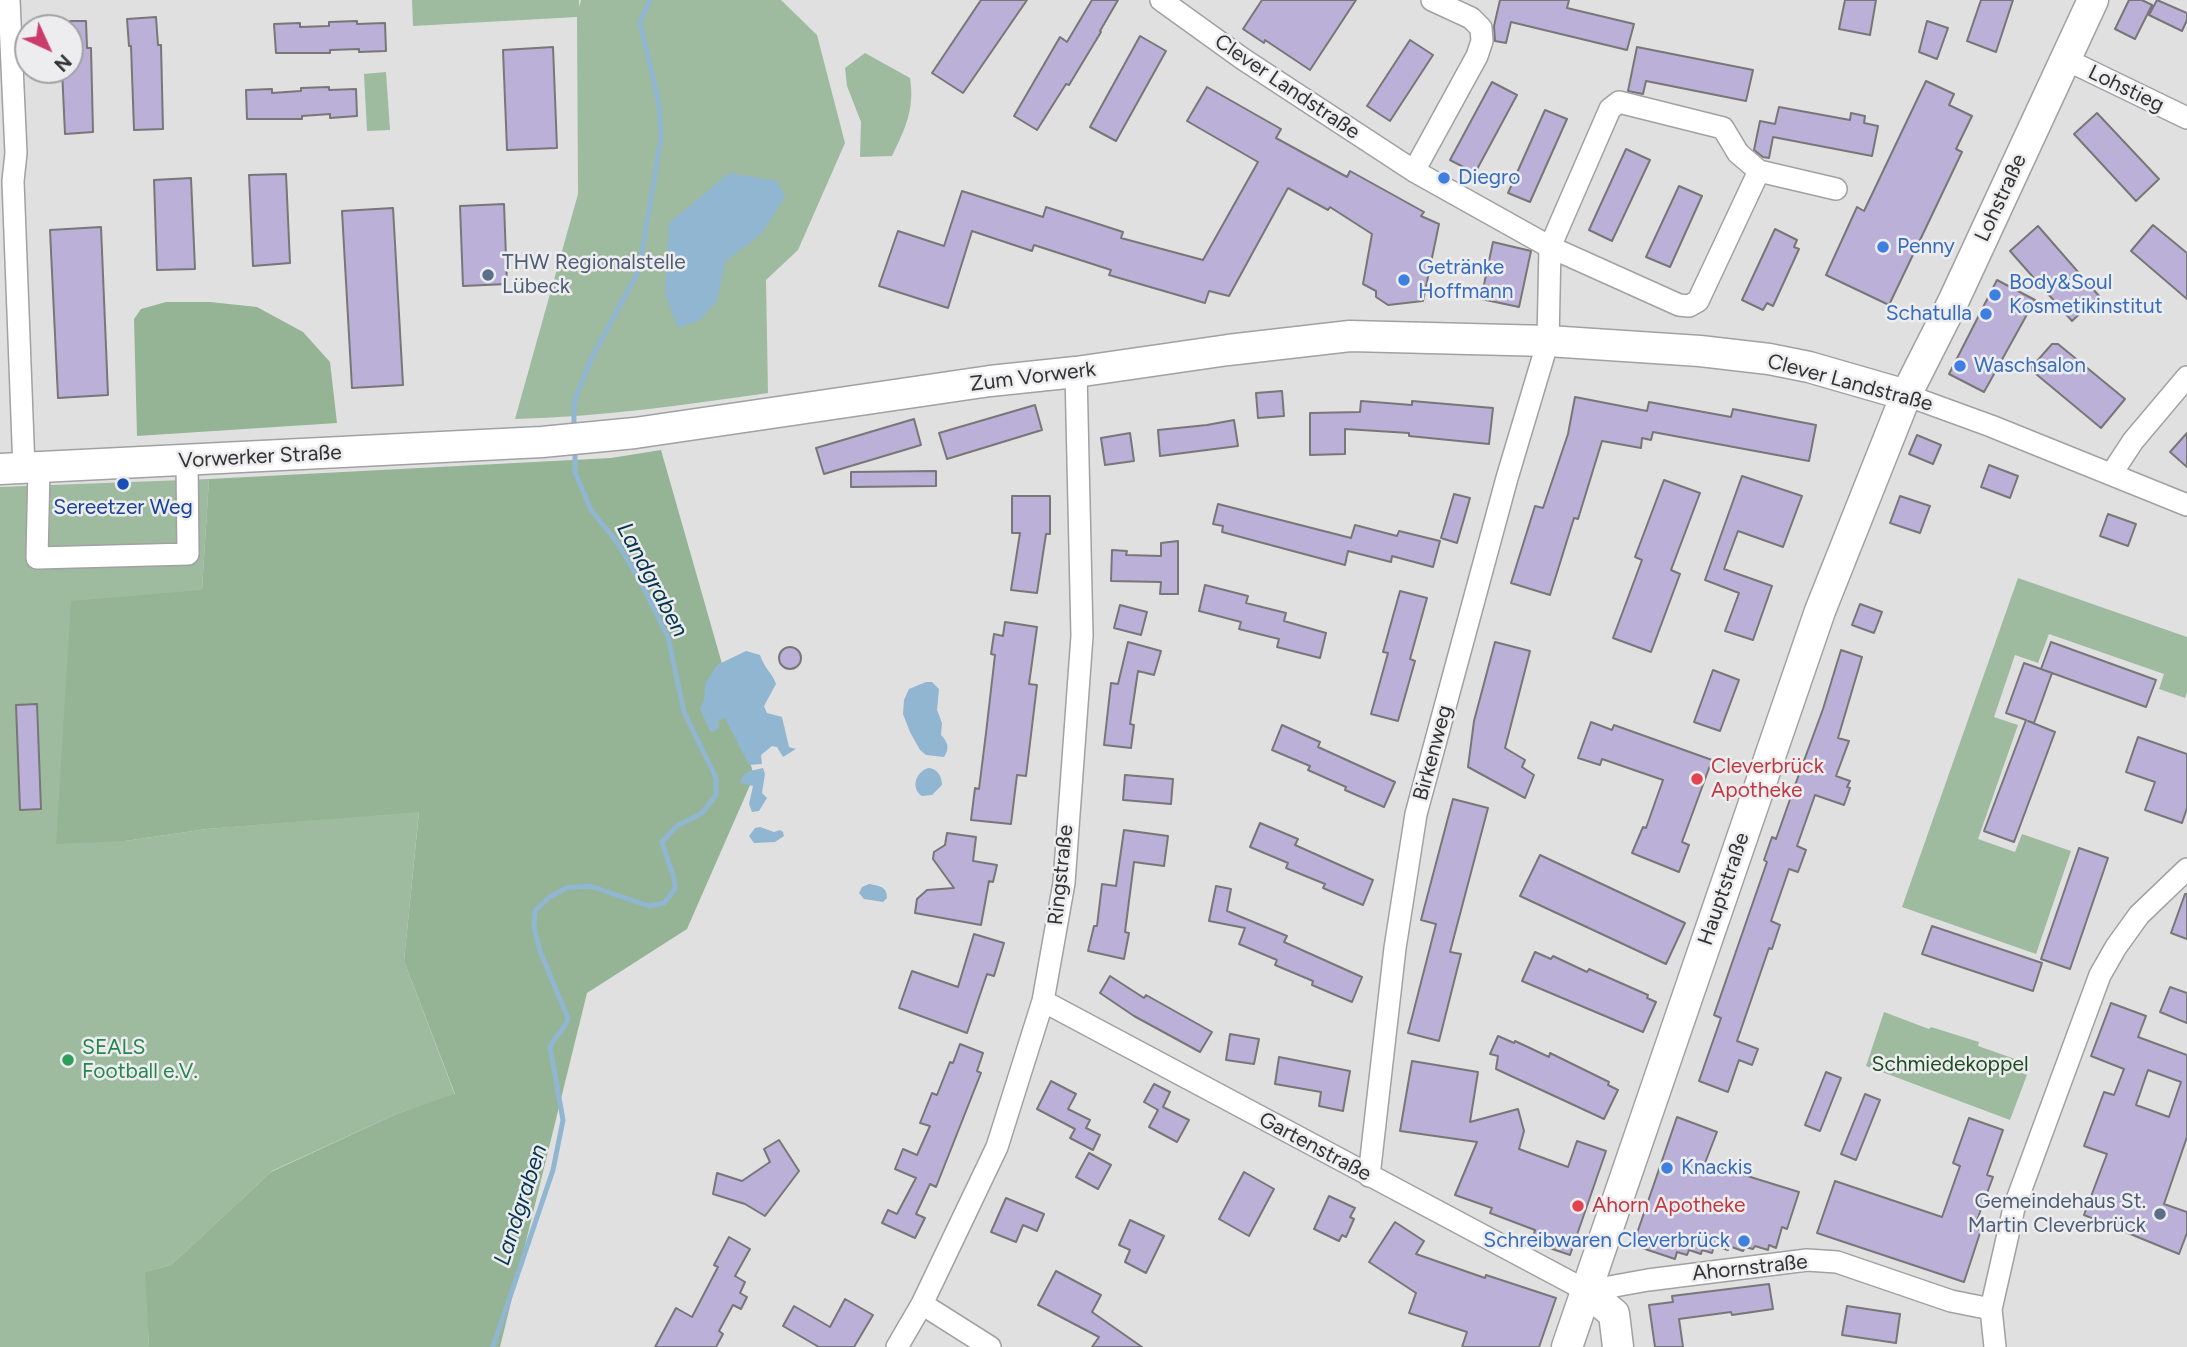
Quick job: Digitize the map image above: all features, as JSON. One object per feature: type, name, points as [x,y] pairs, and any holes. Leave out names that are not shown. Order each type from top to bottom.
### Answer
[{"type":"street","points":[[9,0],[16,153],[13,181],[21,468],[37,558],[188,554],[187,461]]},
{"type":"street","name":"Clever Landstraße","points":[[1161,0],[1243,59],[1414,171],[1550,247],[1679,305],[1689,306],[1698,301],[1759,172]]},
{"type":"street","points":[[1414,171],[1477,56],[1482,41],[1482,28],[1471,18],[1432,0]]},
{"type":"street","name":"Lohstraße","points":[[1906,395],[1953,302],[2093,0]]},
{"type":"street","name":"Lohstieg","points":[[2065,59],[2187,118]]},
{"type":"street","points":[[1548,341],[1550,247],[1610,109],[1619,102],[1723,128],[1738,153],[1759,172],[1836,189]]},
{"type":"street","name":"Zum Vorwerk","points":[[531,443],[635,433],[808,406],[1228,350],[1350,337],[1548,341]]},
{"type":"street","name":"Clever Landstraße","points":[[1548,341],[1700,351],[1769,359],[1809,367],[1906,395],[2112,473],[2187,505]]},
{"type":"street","name":"Birkenweg","points":[[1369,1176],[1395,948],[1416,814],[1548,341]]},
{"type":"street","name":"Ringstraße","points":[[897,1347],[922,1304],[996,1146],[1043,1001],[1064,883],[1082,636],[1076,372]]},
{"type":"street","points":[[2112,473],[2133,441],[2187,377]]},
{"type":"street","name":"Hauptstraße","points":[[1567,1347],[1797,675],[1906,395]]},
{"type":"street","name":"Vorwerker Straße","points":[[21,468],[531,443]]},
{"type":"street","points":[[1994,1347],[1991,1309],[2014,1208],[2100,975],[2139,915],[2187,869]]},
{"type":"street","name":"Gartenstraße","points":[[1043,1001],[1587,1291]]},
{"type":"street","name":"Ahornstraße","points":[[1587,1291],[1648,1280],[1807,1260],[1838,1262],[1951,1301],[1991,1309]]},
{"type":"street","points":[[1587,1291],[1614,1314],[1618,1347]]},
{"type":"street","points":[[922,1304],[990,1347]]},
{"type":"green space","points":[[412,0],[579,0],[579,7],[581,0],[781,0],[817,35],[845,143],[798,250],[766,280],[768,393],[611,413],[515,419],[578,194],[577,17],[413,26]]},
{"type":"green space","points":[[865,53],[910,78],[910,109],[905,128],[892,156],[860,157],[861,122],[847,86],[845,68]]},
{"type":"green space","points":[[386,72],[390,130],[367,131],[364,74]]},
{"type":"green space","points":[[166,302],[210,302],[257,307],[303,332],[330,362],[337,423],[137,436],[134,319],[141,309]]},
{"type":"green space","points":[[661,450],[754,776],[687,929],[587,993],[500,1347],[149,1347],[145,1272],[171,1265],[271,1172],[396,1114],[455,1094],[404,961],[419,812],[207,829],[125,841],[56,844],[71,601],[202,590],[209,479],[611,458]]},
{"type":"green space","points":[[209,479],[202,590],[125,841],[207,829],[419,811],[404,961],[455,1095],[396,1114],[272,1171],[171,1265],[146,1272],[149,1347],[0,1347],[0,487]]},
{"type":"green space","points":[[2018,578],[2187,637],[2185,698],[2159,689],[2164,674],[2049,634],[2038,663],[2015,655],[1994,717],[2018,725],[1978,839],[2015,852],[2022,834],[2071,851],[2036,954],[1902,907]]},
{"type":"green space","name":"Schmiedekoppel","points":[[1884,1012],[1929,1029],[1931,1027],[1979,1042],[1978,1046],[2015,1059],[2011,1069],[2027,1075],[2010,1120],[1866,1066]]},
{"type":"water","points":[[729,173],[777,181],[785,197],[761,234],[725,262],[717,301],[700,320],[678,328],[665,294],[669,223]]},
{"type":"water","points":[[746,651],[760,655],[775,680],[776,684],[764,706],[767,713],[782,717],[789,747],[796,749],[783,757],[777,747],[772,746],[761,755],[762,764],[749,765],[725,718],[718,721],[719,727],[714,732],[710,731],[700,709],[704,700],[705,684],[717,665]]},
{"type":"water","points":[[932,682],[939,689],[937,710],[942,723],[941,735],[947,745],[944,757],[926,755],[920,750],[903,714],[904,700],[909,689]]},
{"type":"water","points":[[763,768],[765,774],[762,793],[767,798],[759,811],[752,812],[749,804],[753,786],[740,783],[741,779],[746,773]]},
{"type":"water","points":[[928,768],[938,773],[942,785],[932,795],[922,796],[916,789],[916,780],[920,773]]},
{"type":"water","points":[[755,828],[774,832],[780,830],[784,836],[775,842],[754,843],[749,836]]},
{"type":"water","points":[[869,884],[884,889],[887,898],[883,902],[864,899],[859,893],[862,887]]},
{"type":"building","points":[[981,0],[1027,0],[963,93],[932,73]]},
{"type":"building","points":[[1092,0],[1118,0],[1069,85],[1066,84],[1037,130],[1014,116],[1060,37],[1067,42]]},
{"type":"building","points":[[1262,0],[1356,0],[1310,70],[1265,40],[1264,43],[1243,29]]},
{"type":"building","points":[[1500,0],[1569,0],[1567,8],[1634,24],[1627,50],[1511,22],[1506,43],[1495,41],[1494,26]]},
{"type":"building","points":[[1845,0],[1876,0],[1870,35],[1839,29]]},
{"type":"building","points":[[1981,0],[2013,0],[1996,52],[1967,41]]},
{"type":"building","points":[[2129,0],[2142,0],[2152,5],[2135,39],[2115,29]]},
{"type":"building","points":[[2157,0],[2187,13],[2182,31],[2149,15]]},
{"type":"building","points":[[156,17],[158,45],[161,45],[163,129],[134,130],[131,46],[127,19]]},
{"type":"building","points":[[86,21],[87,48],[91,48],[93,132],[65,134],[63,84],[84,84]]},
{"type":"building","points":[[357,21],[357,24],[385,23],[386,51],[359,52],[359,49],[330,50],[330,53],[276,53],[274,24],[329,26],[329,22]]},
{"type":"building","points":[[1927,21],[1948,28],[1937,59],[1919,52]]},
{"type":"building","points":[[1140,36],[1166,51],[1116,141],[1090,127]]},
{"type":"building","points":[[1410,40],[1433,55],[1390,121],[1367,106]]},
{"type":"building","points":[[553,47],[557,148],[507,150],[503,50]]},
{"type":"building","points":[[1637,47],[1753,70],[1746,101],[1646,81],[1643,94],[1628,91]]},
{"type":"building","points":[[1926,81],[1954,94],[1949,105],[1972,116],[1956,149],[1962,152],[1889,305],[1826,275],[1857,207],[1864,211]]},
{"type":"building","points":[[1492,82],[1517,95],[1475,173],[1450,160]]},
{"type":"building","points":[[329,87],[329,90],[356,89],[357,116],[330,118],[330,114],[302,116],[302,119],[247,119],[246,90],[272,89],[272,93]]},
{"type":"building","points":[[1207,87],[1281,129],[1276,138],[1347,177],[1350,171],[1424,212],[1421,216],[1439,224],[1423,301],[1388,305],[1376,297],[1376,291],[1363,284],[1372,234],[1330,207],[1328,210],[1288,188],[1229,296],[1209,291],[1205,303],[1109,275],[1111,270],[1034,245],[1032,251],[972,231],[948,308],[879,286],[898,231],[944,246],[962,191],[1043,217],[1046,207],[1123,232],[1121,238],[1203,260],[1258,162],[1187,121]]},
{"type":"building","points":[[1779,107],[1850,120],[1851,113],[1865,116],[1864,123],[1878,126],[1872,156],[1773,137],[1769,158],[1763,157],[1754,150],[1760,121],[1775,124]]},
{"type":"building","points":[[1545,110],[1567,119],[1530,202],[1508,193]]},
{"type":"building","points":[[2097,113],[2159,179],[2136,201],[2074,134]]},
{"type":"building","points":[[1626,149],[1650,160],[1612,241],[1589,230]]},
{"type":"building","points":[[286,174],[290,263],[253,266],[249,175]]},
{"type":"building","points":[[191,178],[195,269],[157,270],[154,180]]},
{"type":"building","points":[[1679,186],[1702,196],[1670,267],[1646,257]]},
{"type":"building","points":[[504,204],[507,284],[463,286],[460,206]]},
{"type":"building","points":[[393,208],[403,385],[352,388],[342,211]]},
{"type":"building","points":[[2153,225],[2187,253],[2187,299],[2131,251]]},
{"type":"building","points":[[2038,226],[2099,296],[2072,321],[2010,251]]},
{"type":"building","points":[[101,227],[108,395],[58,398],[50,230]]},
{"type":"building","points":[[1775,229],[1797,240],[1794,247],[1799,249],[1773,306],[1767,303],[1763,310],[1742,300]]},
{"type":"building","points":[[1493,242],[1531,251],[1519,307],[1481,299]]},
{"type":"building","points":[[1997,280],[2035,300],[1984,392],[1949,374]]},
{"type":"building","points":[[2052,344],[2058,344],[2125,399],[2101,428],[2030,369]]},
{"type":"building","points":[[1282,391],[1284,416],[1258,418],[1256,393]]},
{"type":"building","points":[[1575,397],[1647,411],[1649,402],[1731,417],[1733,409],[1816,425],[1809,461],[1653,432],[1651,440],[1642,438],[1641,448],[1602,441],[1578,519],[1574,518],[1550,595],[1511,583],[1535,506],[1543,508],[1568,434]]},
{"type":"building","points":[[1361,401],[1412,405],[1412,401],[1493,408],[1489,444],[1409,436],[1409,433],[1345,429],[1345,454],[1310,455],[1310,413],[1360,412]]},
{"type":"building","points":[[1035,405],[1042,430],[947,459],[939,433]]},
{"type":"building","points":[[914,419],[921,445],[824,474],[816,448]]},
{"type":"building","points":[[1234,420],[1238,446],[1160,456],[1158,430]]},
{"type":"building","points":[[1130,433],[1134,461],[1105,465],[1101,438]]},
{"type":"building","points":[[2187,433],[2187,467],[2170,452]]},
{"type":"building","points":[[1917,435],[1941,445],[1933,464],[1909,454]]},
{"type":"building","points":[[1989,465],[2018,476],[2010,498],[1981,487]]},
{"type":"building","points":[[936,471],[936,486],[851,487],[851,472]]},
{"type":"building","points":[[1742,476],[1802,496],[1783,547],[1738,531],[1724,569],[1772,586],[1753,640],[1725,631],[1739,593],[1705,580]]},
{"type":"building","points":[[1664,480],[1700,493],[1671,570],[1680,574],[1651,652],[1613,638],[1642,560],[1635,557]]},
{"type":"building","points":[[1454,494],[1470,498],[1457,543],[1441,538]]},
{"type":"building","points":[[1012,496],[1050,496],[1050,534],[1046,534],[1037,593],[1011,590],[1020,533],[1012,533]]},
{"type":"building","points":[[1900,496],[1930,506],[1920,533],[1890,523]]},
{"type":"building","points":[[1218,504],[1351,538],[1355,525],[1397,536],[1399,531],[1440,541],[1433,567],[1392,556],[1391,562],[1348,551],[1345,565],[1222,532],[1223,526],[1213,524]]},
{"type":"building","points":[[2108,514],[2136,524],[2128,546],[2100,536]]},
{"type":"building","points":[[1178,541],[1178,594],[1160,594],[1161,582],[1111,581],[1112,550],[1127,551],[1126,555],[1161,556],[1161,543]]},
{"type":"building","points":[[1205,585],[1248,596],[1246,603],[1286,613],[1284,621],[1326,633],[1320,658],[1277,647],[1279,639],[1239,629],[1241,622],[1199,611]]},
{"type":"building","points":[[1400,591],[1427,598],[1410,659],[1415,661],[1398,721],[1371,714],[1388,653],[1383,652]]},
{"type":"building","points":[[1860,604],[1882,612],[1874,633],[1852,625]]},
{"type":"building","points":[[1120,605],[1147,612],[1141,635],[1114,628]]},
{"type":"building","points":[[1005,622],[1037,627],[1029,684],[1037,685],[1026,776],[1017,775],[1011,824],[971,820],[975,788],[979,789],[986,733],[995,655],[991,654],[994,634],[1003,636]]},
{"type":"building","points":[[1128,642],[1161,651],[1154,675],[1138,671],[1130,724],[1134,725],[1131,748],[1104,745],[1111,683],[1118,684]]},
{"type":"building","points":[[1495,642],[1530,651],[1505,748],[1525,760],[1522,767],[1534,775],[1525,798],[1468,767],[1474,721]]},
{"type":"building","points":[[2051,642],[2156,680],[2146,707],[2041,669]]},
{"type":"building","points":[[786,647],[794,647],[801,654],[801,662],[794,669],[786,669],[779,662],[779,654]]},
{"type":"building","points":[[1841,650],[1862,657],[1838,738],[1849,741],[1836,776],[1850,781],[1847,787],[1850,788],[1844,805],[1815,795],[1797,846],[1806,850],[1798,872],[1789,869],[1771,921],[1780,925],[1772,949],[1769,948],[1737,1041],[1758,1049],[1752,1065],[1739,1060],[1728,1092],[1699,1081],[1721,1018],[1714,1015],[1767,862],[1764,860],[1772,837],[1776,839],[1823,709]]},
{"type":"building","points":[[2024,663],[2052,673],[2034,723],[2028,721],[2055,732],[2014,842],[1984,831],[2026,720],[2006,713]]},
{"type":"building","points":[[1713,670],[1739,680],[1720,731],[1694,722]]},
{"type":"building","points":[[37,704],[41,809],[20,810],[16,705]]},
{"type":"building","points":[[1591,722],[1612,730],[1614,725],[1712,760],[1682,842],[1689,845],[1679,872],[1632,853],[1643,827],[1646,828],[1663,780],[1602,759],[1600,765],[1578,758]]},
{"type":"building","points":[[1282,725],[1320,742],[1318,747],[1395,782],[1384,807],[1308,770],[1310,766],[1272,750]]},
{"type":"building","points":[[2138,737],[2187,754],[2187,808],[2182,823],[2145,810],[2155,782],[2126,772]]},
{"type":"building","points":[[1125,775],[1173,779],[1171,804],[1123,800]]},
{"type":"building","points":[[1453,799],[1488,808],[1450,952],[1461,954],[1439,1041],[1408,1033],[1436,924],[1421,920]]},
{"type":"building","points":[[1260,823],[1298,839],[1295,845],[1373,880],[1363,905],[1323,888],[1325,884],[1286,868],[1288,863],[1250,847]]},
{"type":"building","points":[[1124,830],[1168,836],[1164,866],[1134,862],[1125,932],[1129,933],[1124,959],[1088,951],[1094,926],[1097,926],[1102,884],[1116,886]]},
{"type":"building","points":[[947,833],[976,837],[973,861],[997,865],[993,882],[989,881],[981,925],[915,913],[917,899],[927,890],[954,888],[933,859],[934,852],[945,845]]},
{"type":"building","points":[[2079,848],[2108,858],[2070,969],[2041,959]]},
{"type":"building","points":[[1540,855],[1685,923],[1666,964],[1520,896]]},
{"type":"building","points":[[1216,886],[1231,889],[1227,911],[1287,936],[1284,942],[1362,977],[1352,1002],[1312,985],[1313,981],[1275,965],[1277,960],[1239,944],[1245,928],[1209,921]]},
{"type":"building","points":[[2187,894],[2187,939],[2171,933]]},
{"type":"building","points":[[1932,926],[2042,963],[2033,991],[1922,954]]},
{"type":"building","points":[[974,934],[1004,943],[994,976],[987,974],[967,1033],[899,1008],[912,971],[958,987]]},
{"type":"building","points":[[1535,952],[1551,959],[1553,956],[1587,972],[1589,969],[1648,995],[1647,998],[1656,1002],[1643,1032],[1522,981]]},
{"type":"building","points":[[1110,976],[1144,998],[1146,995],[1212,1032],[1200,1052],[1134,1016],[1100,993]]},
{"type":"building","points":[[2170,987],[2187,993],[2187,1023],[2160,1012]]},
{"type":"building","points":[[2111,1003],[2146,1016],[2138,1037],[2187,1055],[2187,1137],[2164,1204],[2187,1212],[2187,1233],[2179,1254],[2084,1215],[2107,1154],[2084,1146],[2104,1092],[2114,1095],[2124,1069],[2091,1056]],"holes":[[[2148,1070],[2181,1082],[2169,1117],[2136,1105]]]},
{"type":"building","points":[[1230,1034],[1259,1039],[1254,1064],[1226,1060]]},
{"type":"building","points":[[1498,1036],[1549,1057],[1550,1053],[1609,1082],[1608,1085],[1618,1090],[1604,1119],[1496,1069],[1498,1056],[1490,1054]]},
{"type":"building","points":[[960,1044],[983,1053],[977,1071],[981,1073],[936,1187],[930,1184],[916,1214],[925,1218],[915,1238],[882,1223],[888,1210],[897,1214],[916,1178],[895,1169],[903,1149],[917,1155],[930,1126],[920,1123],[932,1093],[937,1095]]},
{"type":"building","points":[[1279,1057],[1350,1071],[1343,1111],[1319,1106],[1321,1092],[1275,1084]]},
{"type":"building","points":[[1412,1061],[1478,1072],[1470,1122],[1518,1109],[1524,1131],[1519,1149],[1568,1167],[1577,1141],[1606,1151],[1570,1255],[1532,1242],[1535,1230],[1490,1213],[1492,1208],[1455,1195],[1477,1142],[1400,1131]]},
{"type":"building","points":[[1826,1072],[1841,1078],[1820,1131],[1805,1125]]},
{"type":"building","points":[[1051,1081],[1076,1094],[1068,1109],[1090,1120],[1086,1128],[1100,1135],[1093,1150],[1070,1138],[1075,1129],[1037,1109]]},
{"type":"building","points":[[1154,1084],[1170,1092],[1163,1107],[1189,1120],[1177,1142],[1149,1127],[1158,1110],[1144,1102]]},
{"type":"building","points":[[1865,1094],[1880,1100],[1856,1160],[1841,1154]]},
{"type":"building","points":[[1677,1117],[1717,1132],[1705,1163],[1799,1192],[1787,1229],[1782,1227],[1776,1248],[1769,1245],[1768,1250],[1755,1246],[1753,1249],[1745,1247],[1743,1251],[1729,1246],[1728,1250],[1714,1246],[1712,1253],[1702,1250],[1701,1254],[1689,1250],[1687,1255],[1677,1252],[1675,1259],[1633,1245]]},
{"type":"building","points":[[1969,1118],[2003,1130],[1987,1175],[1993,1177],[1974,1228],[1981,1230],[1964,1282],[1817,1233],[1835,1181],[1942,1217],[1960,1166],[1953,1163]]},
{"type":"building","points":[[779,1140],[799,1171],[765,1216],[745,1204],[713,1194],[717,1173],[742,1181],[770,1162],[764,1149]]},
{"type":"building","points":[[1089,1153],[1111,1165],[1098,1189],[1076,1177]]},
{"type":"building","points":[[1244,1172],[1274,1189],[1249,1236],[1219,1219]]},
{"type":"building","points":[[1329,1196],[1355,1208],[1350,1217],[1354,1219],[1346,1237],[1342,1235],[1339,1241],[1314,1229]]},
{"type":"building","points":[[1006,1198],[1044,1214],[1037,1231],[1023,1225],[1016,1242],[991,1232]]},
{"type":"building","points":[[1130,1220],[1164,1236],[1146,1273],[1125,1262],[1130,1250],[1119,1245]]},
{"type":"building","points":[[1395,1222],[1424,1241],[1416,1254],[1485,1278],[1486,1275],[1556,1298],[1539,1347],[1462,1347],[1467,1332],[1409,1313],[1416,1293],[1369,1262]]},
{"type":"building","points":[[729,1237],[750,1249],[735,1276],[745,1282],[740,1293],[747,1297],[741,1309],[733,1305],[719,1331],[723,1334],[716,1347],[655,1347],[676,1308],[692,1317],[718,1267],[714,1265]]},
{"type":"building","points":[[1056,1271],[1101,1295],[1092,1312],[1142,1347],[1092,1347],[1099,1337],[1038,1305]]},
{"type":"building","points":[[1769,1284],[1773,1309],[1679,1319],[1683,1347],[1655,1347],[1649,1305],[1673,1302],[1672,1296]]},
{"type":"building","points":[[845,1299],[873,1315],[854,1347],[819,1347],[783,1326],[794,1306],[830,1327]]},
{"type":"building","points":[[1847,1306],[1900,1314],[1896,1343],[1842,1335]]},
{"type":"waterway","name":"Landgraben","points":[[574,430],[574,402],[591,359],[639,270],[661,137],[659,104],[640,22],[650,0]]},
{"type":"waterway","name":"Landgraben","points":[[493,1347],[553,1170],[563,1120],[550,1047],[568,1018],[540,951],[534,927],[535,911],[548,898],[566,888],[590,886],[649,906],[664,903],[674,890],[675,884],[662,842],[677,826],[702,813],[716,795],[716,778],[684,712],[668,637],[617,542],[591,510],[575,472],[575,447]]},
{"type":"place","name":"Diegro","points":[[1444,178]]},
{"type":"place","name":"Penny","points":[[1883,247]]},
{"type":"place","name":"THW Regionalstelle Lübeck","points":[[488,275]]},
{"type":"place","name":"Getränke Hoffmann","points":[[1404,280]]},
{"type":"place","name":"Body&Soul Kosmetikinstitut","points":[[1995,295]]},
{"type":"place","name":"Schatulla","points":[[1986,314]]},
{"type":"place","name":"Waschsalon","points":[[1960,366]]},
{"type":"place","name":"Sereetzer Weg","points":[[123,484]]},
{"type":"place","name":"Cleverbrück Apotheke","points":[[1697,779]]},
{"type":"place","name":"SEALS Football e.V.","points":[[68,1060]]},
{"type":"place","name":"Knackis","points":[[1667,1168]]},
{"type":"place","name":"Ahorn Apotheke","points":[[1578,1206]]},
{"type":"place","name":"Gemeindehaus St. Martin Cleverbrück","points":[[2160,1214]]},
{"type":"place","name":"Schreibwaren Cleverbrück","points":[[1744,1241]]}]
